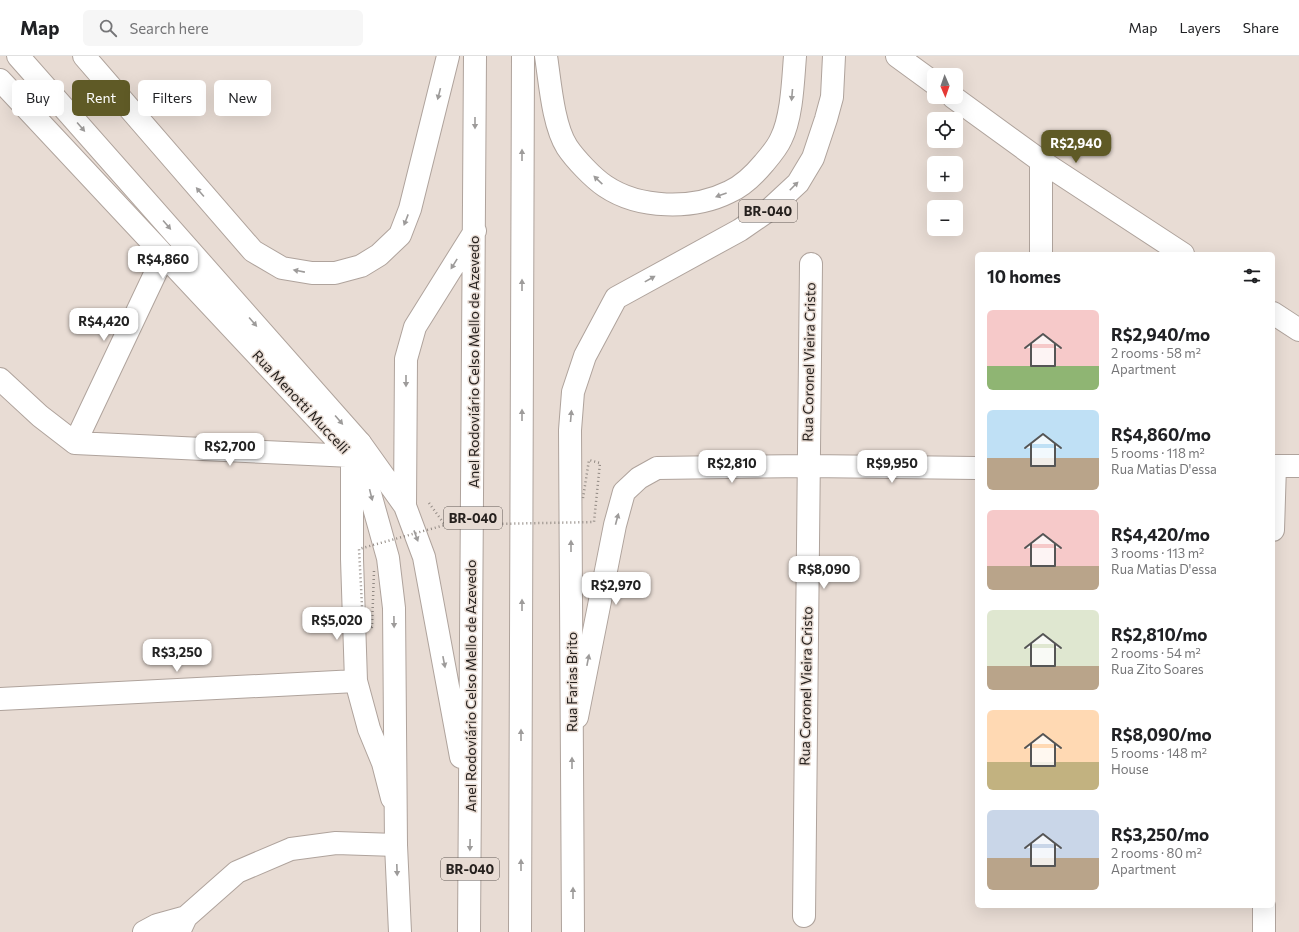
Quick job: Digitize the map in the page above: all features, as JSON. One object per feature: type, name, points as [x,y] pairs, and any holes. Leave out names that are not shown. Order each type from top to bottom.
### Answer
[{"type":"main road","points":[[18,56],[405,506],[424,557],[471,806]]},
{"type":"main road","points":[[84,56],[253,251],[282,268],[319,273],[335,273],[361,266],[379,255],[400,235],[410,209],[448,56]]},
{"type":"main road","name":"Anel Rodoviário Celso Mello de Azevedo","points":[[469,932],[475,56]]},
{"type":"main road","name":"BR-040","points":[[520,932],[523,56]]},
{"type":"main road","points":[[546,56],[556,121],[567,146],[572,152],[604,186],[622,195],[646,202],[675,205],[706,201],[730,192],[750,179],[774,152],[782,138],[791,103],[796,56]]},
{"type":"main road","name":"Rua Farias Brito","points":[[573,932],[570,430],[573,392],[585,356],[616,298],[740,230],[769,210],[798,183],[813,158],[826,119],[832,97],[834,56]]},
{"type":"main road","points":[[897,56],[927,78]]},
{"type":"main road","name":"Rua Menotti Muccelli","points":[[0,80],[164,255],[356,450],[352,559],[356,681],[369,729],[383,763],[396,817]]},
{"type":"main road","points":[[963,104],[1041,161],[1180,252]]},
{"type":"main road","points":[[1041,161],[1041,252]]},
{"type":"main road","points":[[405,506],[406,359],[415,327],[475,230]]},
{"type":"main road","points":[[75,443],[164,255]]},
{"type":"main road","name":"Rua Coronel Vieira Cristo","points":[[804,916],[811,264]]},
{"type":"main road","points":[[1275,314],[1299,330]]},
{"type":"main road","points":[[0,379],[40,416],[75,443],[356,450]]},
{"type":"main road","points":[[356,450],[388,558],[394,608],[396,845],[400,932]]},
{"type":"main road","points":[[572,739],[615,524],[624,492],[639,478],[657,468],[808,466],[975,468]]},
{"type":"main road","points":[[1275,466],[1299,466]]},
{"type":"main road","points":[[0,699],[356,681]]},
{"type":"main road","points":[[144,932],[157,925],[182,924],[237,872],[290,849],[336,843],[396,845]]},
{"type":"main road","points":[[521,898],[534,932]]},
{"type":"main road","points":[[1264,908],[1264,932]]},
{"type":"path","points":[[374,571],[372,627],[363,625],[359,549],[445,525],[594,522],[600,464],[589,460],[583,498]]},
{"type":"path","points":[[427,502],[445,525]]}]
